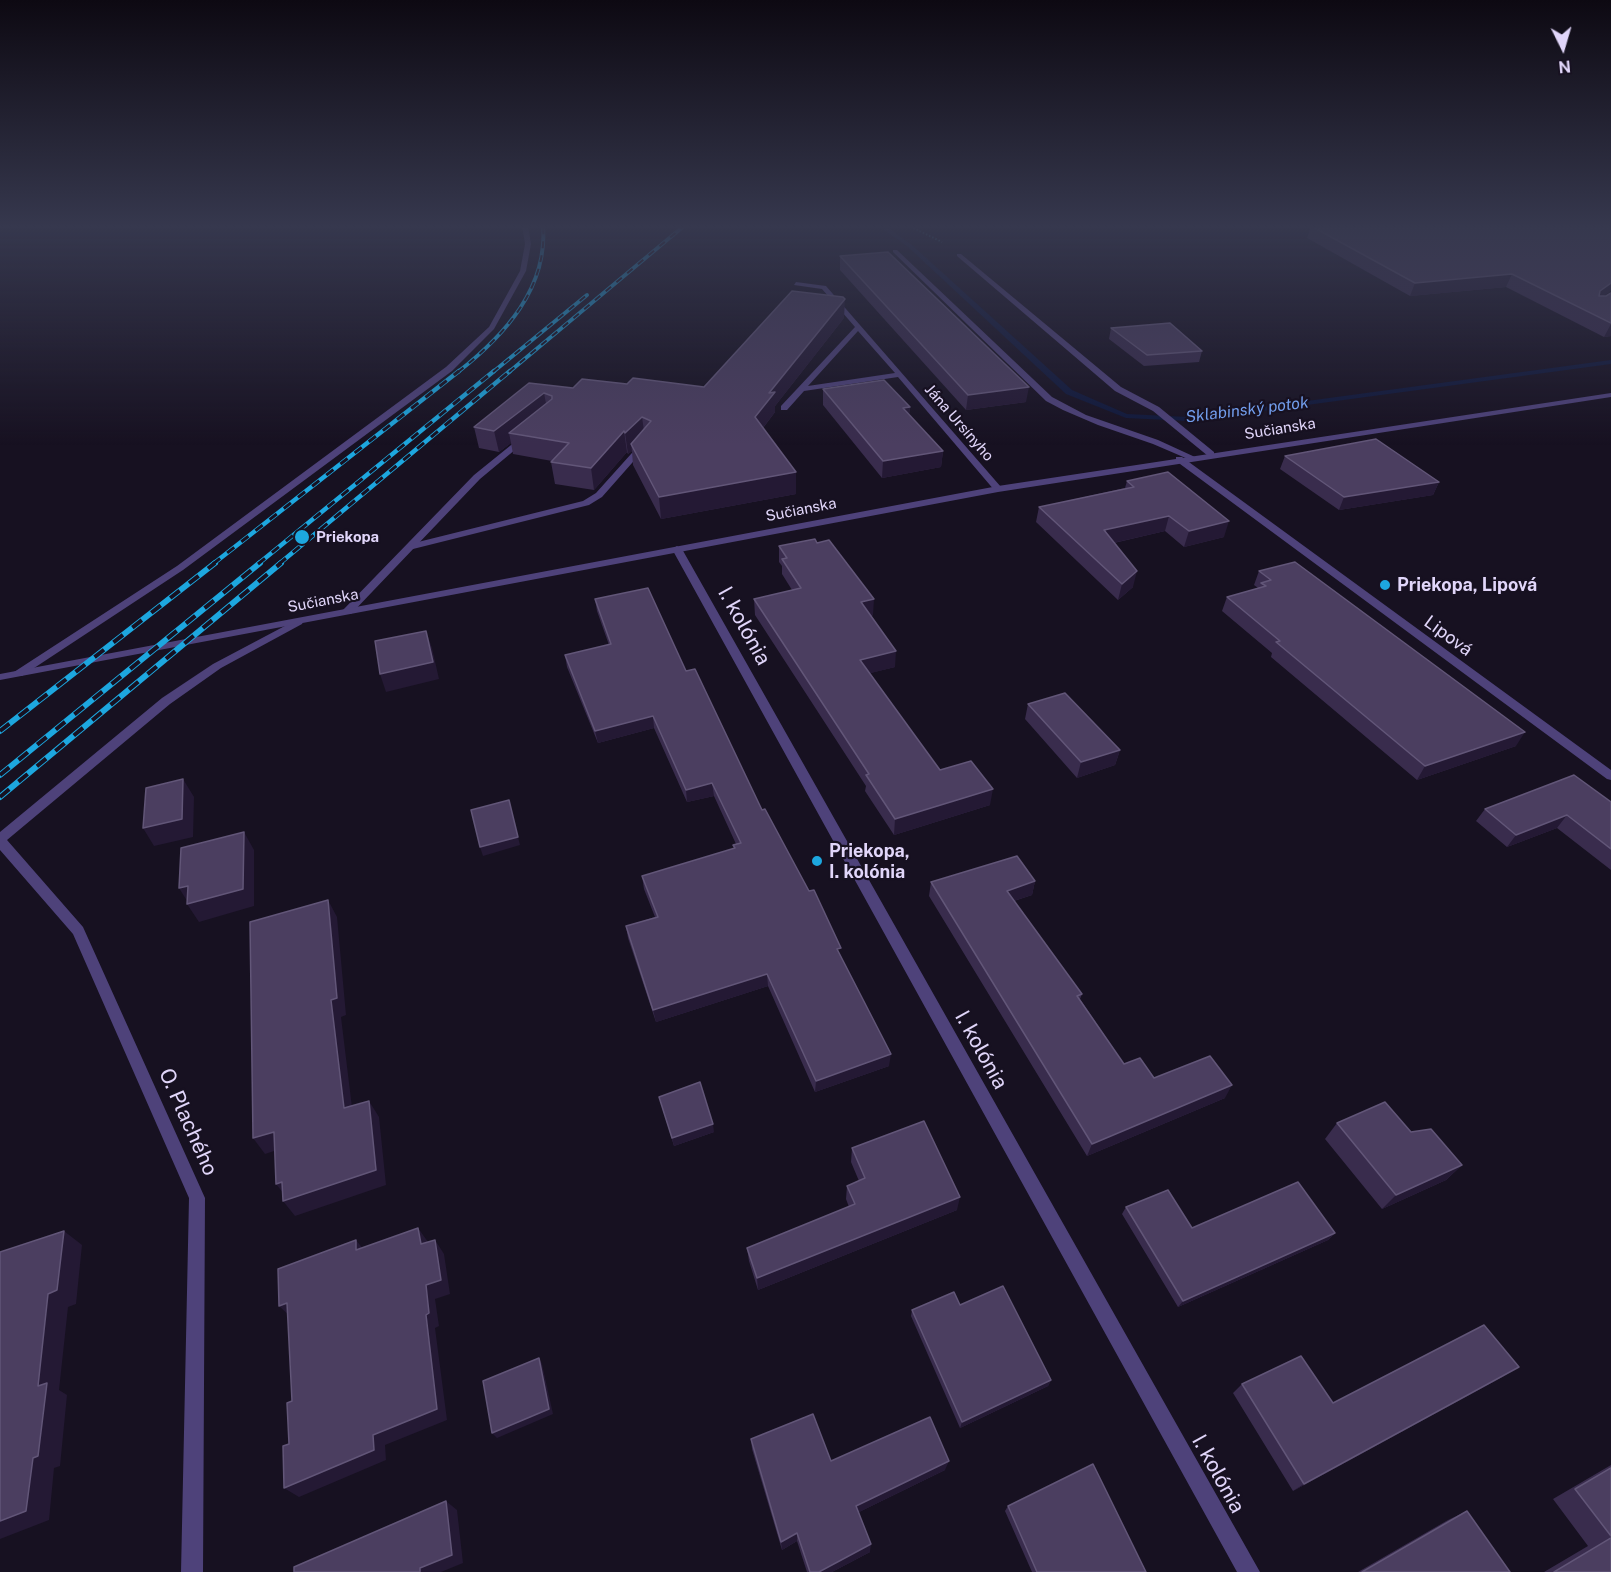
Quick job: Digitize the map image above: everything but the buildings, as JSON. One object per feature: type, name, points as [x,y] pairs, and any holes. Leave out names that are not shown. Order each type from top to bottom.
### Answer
[{"type":"street","points":[[18,674],[180,568],[449,369],[492,328],[508,298]]},
{"type":"street","name":"Jána Ursínyho","points":[[833,298],[998,489]]},
{"type":"street","points":[[944,298],[1049,399],[1066,411],[1097,424],[1166,444],[1191,457]]},
{"type":"street","points":[[1011,298],[1118,388],[1156,408],[1211,454]]},
{"type":"street","points":[[784,408],[858,327]]},
{"type":"street","points":[[801,389],[899,375]]},
{"type":"street","name":"Sučianska","points":[[0,677],[998,489],[1191,457],[1611,395]]},
{"type":"street","points":[[347,612],[477,477],[531,433]]},
{"type":"street","points":[[413,546],[586,503],[599,495],[647,442]]},
{"type":"street","name":"Lipová","points":[[1179,459],[1611,776]]},
{"type":"street","name":"I. kolónia","points":[[677,549],[1249,1572]]},
{"type":"street","points":[[0,840],[166,701],[217,666],[297,622]]},
{"type":"street","name":"O. Plachého","points":[[0,840],[78,931],[196,1198],[192,1572]]},
{"type":"waterway","name":"Sklabinský potok","points":[[967,298],[1069,392],[1126,416],[1188,419],[1611,362]]},
{"type":"railway","points":[[458,372],[507,326],[526,298]]},
{"type":"railway","points":[[493,372],[583,298]]},
{"type":"railway","points":[[509,372],[597,298]]},
{"type":"railway","points":[[213,564],[459,371]]},
{"type":"railway","points":[[258,564],[494,371]]},
{"type":"railway","points":[[279,564],[510,371]]},
{"type":"railway","points":[[0,731],[215,563]]},
{"type":"railway","points":[[0,775],[260,563]]},
{"type":"railway","points":[[0,797],[281,563]]},
{"type":"place","name":"Priekopa","points":[[302,537]]},
{"type":"place","name":"Priekopa, Lipová","points":[[1385,585]]},
{"type":"place","name":"Priekopa, I. kolónia","points":[[817,861]]}]
